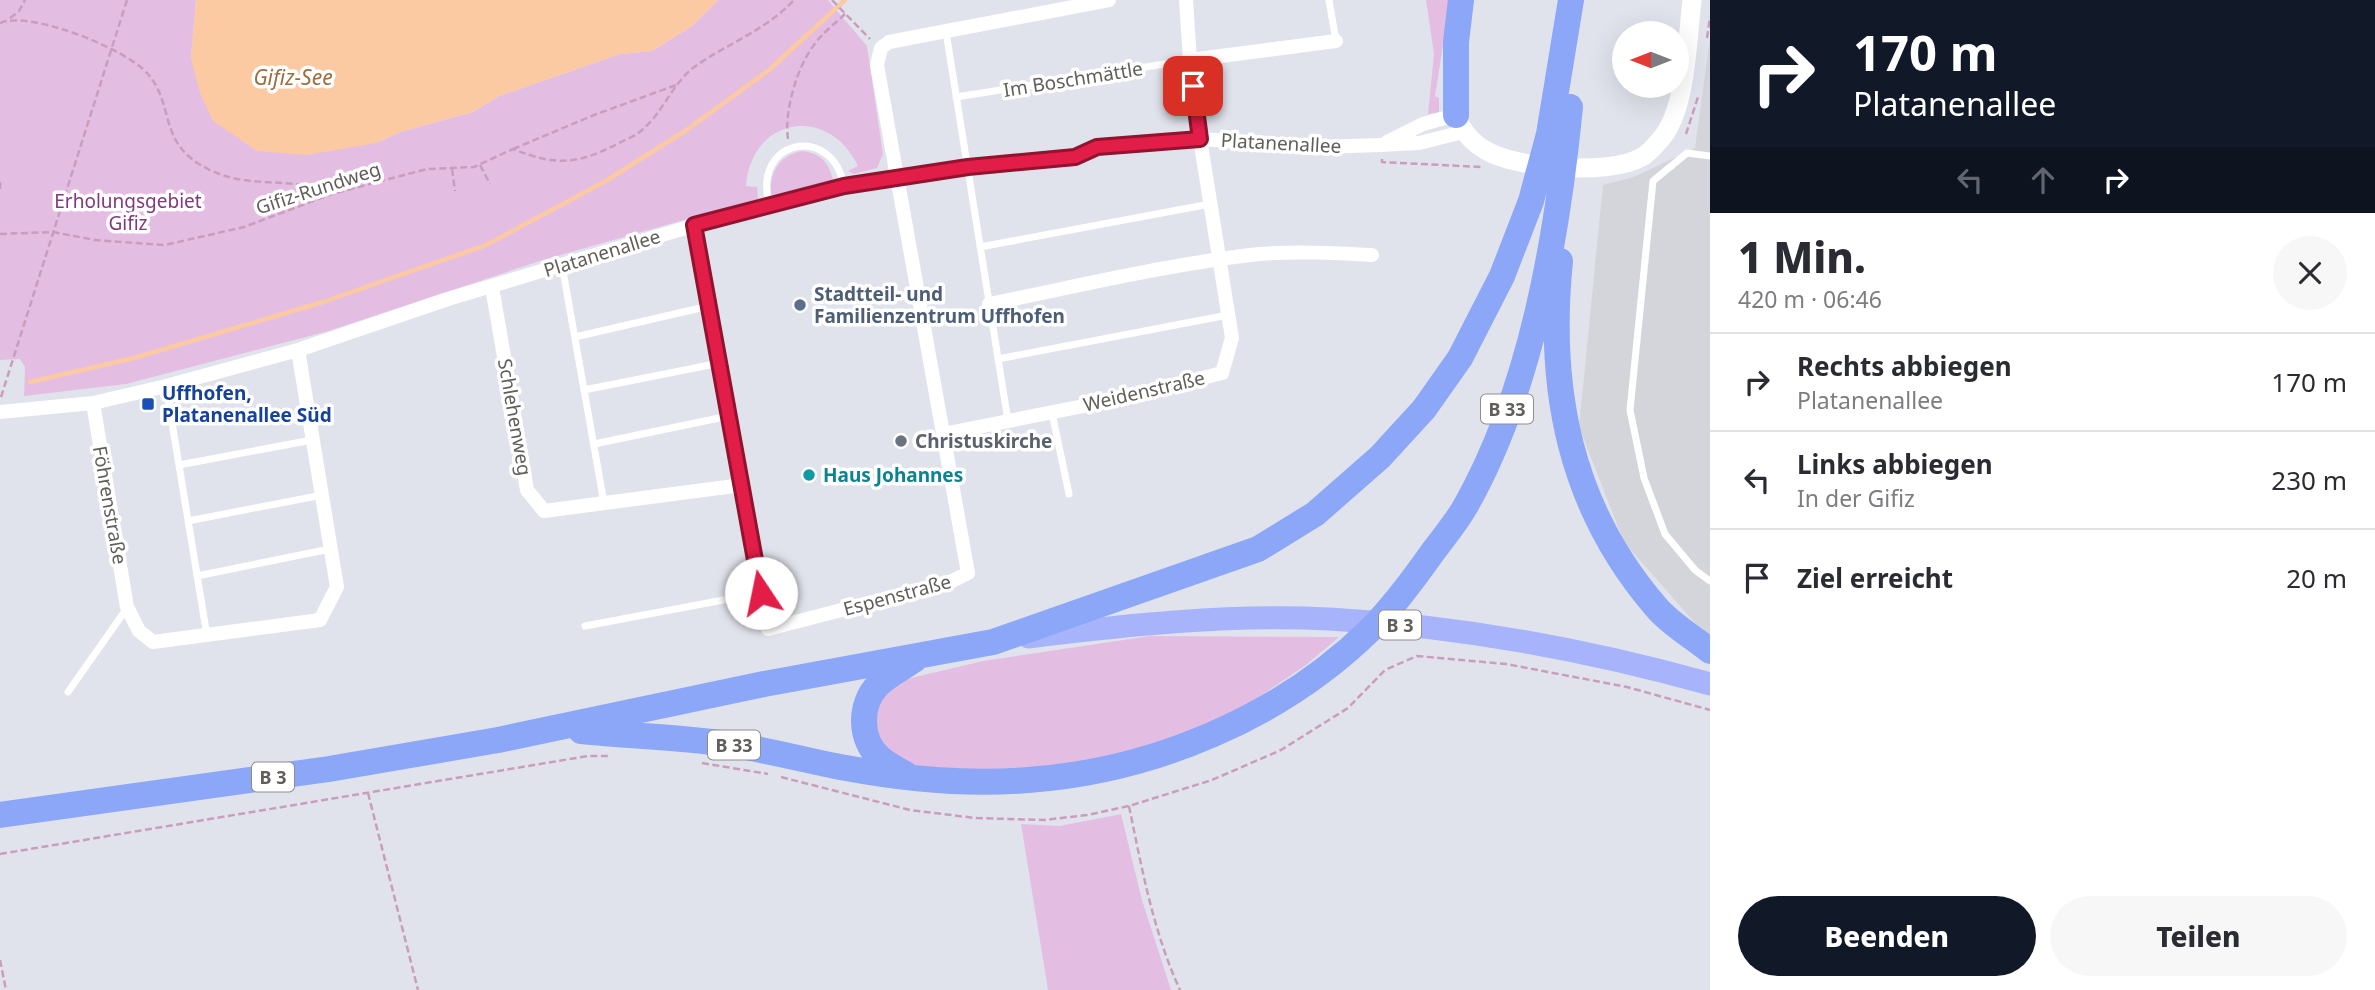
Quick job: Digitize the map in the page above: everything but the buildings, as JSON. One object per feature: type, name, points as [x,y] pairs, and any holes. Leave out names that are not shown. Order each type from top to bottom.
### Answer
[{"type":"highway","points":[[1460,124],[1456,41],[1461,0]]},
{"type":"highway","name":"B 33","points":[[1567,66],[1582,44],[1587,0]]},
{"type":"highway","name":"B 33","points":[[555,729],[727,744],[911,778],[1028,780],[1092,772],[1151,757],[1208,737],[1255,715],[1335,660],[1370,629],[1405,590],[1465,507],[1501,427],[1526,356],[1559,207],[1558,135],[1567,66],[1567,7]]},
{"type":"highway","name":"B 33","points":[[993,642],[1074,611],[1193,575],[1258,549],[1315,514],[1380,457],[1423,409],[1460,358],[1502,276],[1558,135]]},
{"type":"highway","points":[[1559,207],[1562,242],[1557,359],[1572,454],[1594,516],[1620,559],[1657,609],[1710,651]]},
{"type":"highway","name":"B 3","points":[[0,815],[329,769],[555,729],[764,684],[993,642]]},
{"type":"highway","points":[[911,778],[878,757],[869,745],[864,714],[869,698],[878,684],[921,655]]},
{"type":"main road","name":"B 3","points":[[993,642],[1085,630],[1216,620],[1327,619],[1412,626],[1563,647],[1710,684]]},
{"type":"street","points":[[898,178],[877,65],[881,48],[888,42],[1109,0]]},
{"type":"street","name":"Weidenstraße","points":[[943,434],[1222,373],[1232,338],[1200,139],[1186,0]]},
{"type":"street","points":[[1460,124],[1487,152],[1524,163],[1602,168],[1640,158],[1662,139],[1678,105],[1692,0]]},
{"type":"street","points":[[1190,60],[1336,41]]},
{"type":"street","name":"Platanenallee","points":[[0,412],[93,403],[166,386],[298,350],[694,225],[769,203],[844,186],[968,167],[1075,157],[1097,147],[1200,139],[1322,147],[1380,145],[1423,124],[1460,124]]},
{"type":"street","name":"Espenstraße","points":[[694,225],[768,629],[950,582],[968,573],[898,178]]},
{"type":"street","points":[[989,303],[1262,254],[1332,252],[1372,255]]},
{"type":"street","name":"Schlehenweg","points":[[492,287],[527,489],[544,511],[742,485]]},
{"type":"street","name":"Föhrenstraße","points":[[93,403],[127,607],[139,631],[153,642],[320,620],[337,587],[298,350]]},
{"type":"lane","points":[[1329,0],[1336,41]]},
{"type":"lane","points":[[946,32],[1008,421]]},
{"type":"lane","name":"Im Boschmättle","points":[[956,97],[1190,60]]},
{"type":"lane","points":[[769,203],[765,188],[767,172],[775,158],[789,148],[819,148],[832,157],[841,170],[844,186]]},
{"type":"lane","points":[[1710,156],[1688,153],[1653,181],[1630,410],[1644,478],[1665,534],[1695,570],[1710,581]]},
{"type":"lane","points":[[980,247],[1210,204]]},
{"type":"lane","points":[[562,265],[604,503]]},
{"type":"lane","points":[[575,337],[709,306]]},
{"type":"lane","points":[[998,359],[1228,315]]},
{"type":"lane","points":[[584,390],[720,363]]},
{"type":"lane","points":[[166,386],[207,637]]},
{"type":"lane","points":[[1052,412],[1069,494]]},
{"type":"lane","points":[[594,444],[729,416]]},
{"type":"lane","points":[[179,465],[312,440]]},
{"type":"lane","points":[[188,521],[323,495]]},
{"type":"lane","points":[[197,576],[332,548]]},
{"type":"lane","points":[[585,626],[761,593]]},
{"type":"lane","points":[[68,692],[127,607]]},
{"type":"path","points":[[0,23],[19,11],[25,0]]},
{"type":"path","points":[[0,401],[127,0]]},
{"type":"path","points":[[513,149],[545,162],[568,163],[603,151],[642,131],[676,85],[695,66],[752,35],[793,0]]},
{"type":"path","points":[[833,0],[881,48]]},
{"type":"path","points":[[789,148],[786,129],[803,65],[815,43],[845,14]]},
{"type":"path","points":[[9,19],[59,28],[113,50],[148,74],[158,91],[172,138],[207,169],[253,183],[299,184],[332,194]]},
{"type":"path","name":"Gifiz-Rundweg","points":[[0,234],[53,232],[95,240],[165,245],[244,227],[332,194],[427,169],[452,169],[480,164],[594,114],[676,85]]},
{"type":"path","points":[[480,164],[490,184]]},
{"type":"path","points":[[452,169],[455,191]]},
{"type":"path","points":[[0,182],[0,189]]},
{"type":"path","points":[[368,792],[418,990]]},
{"type":"path","points":[[1129,806],[1149,905],[1162,951],[1180,990]]},
{"type":"path","points":[[0,960],[6,990]]},
{"type":"shaded area","points":[[1710,38],[1710,640],[1624,542],[1579,427],[1603,185],[1634,177],[1695,148]]},
{"type":"green space","name":"Erholungsgebiet Gifiz","points":[[0,0],[196,0],[191,59],[376,143],[400,132],[473,112],[499,96],[620,54],[652,51],[692,26],[718,0],[828,0],[867,46],[883,154],[877,168],[854,174],[848,171],[858,166],[845,146],[829,133],[811,127],[793,127],[776,133],[761,145],[751,163],[746,186],[757,187],[758,199],[543,260],[325,332],[126,384],[24,396],[25,367],[20,359],[0,360]]},
{"type":"green space","points":[[1426,0],[1450,0],[1435,96],[1439,98],[1439,112],[1428,114],[1434,54]]},
{"type":"green space","points":[[802,151],[823,160],[833,180],[771,196],[772,180],[777,166],[787,156]]},
{"type":"green space","points":[[1150,636],[1339,637],[1306,665],[1256,699],[1188,735],[1112,757],[1022,773],[905,765],[873,739],[874,697],[894,682],[983,661]]},
{"type":"green space","points":[[1121,814],[1142,900],[1171,990],[1048,990],[1021,824],[1060,826]]},
{"type":"water","name":"Gifiz-See","points":[[196,0],[718,0],[692,26],[652,51],[620,54],[499,96],[473,112],[400,132],[376,143],[307,155],[257,151],[213,121],[200,93],[191,59]]},
{"type":"waterway","points":[[30,382],[134,358],[323,302],[486,245],[604,182],[685,131],[769,70],[845,0]]},
{"type":"place","name":"Stadtteil- und Familienzentrum Uffhofen","points":[[800,305]]},
{"type":"place","name":"Uffhofen, Platanenallee Süd","points":[[148,404]]},
{"type":"place","name":"Christuskirche","points":[[901,441]]},
{"type":"place","name":"Haus Johannes","points":[[809,475]]},
{"type":"route","points":[[761,593],[694,225],[769,203],[844,186],[932,171],[1075,157],[1097,147],[1200,139],[1193,86]]}]
